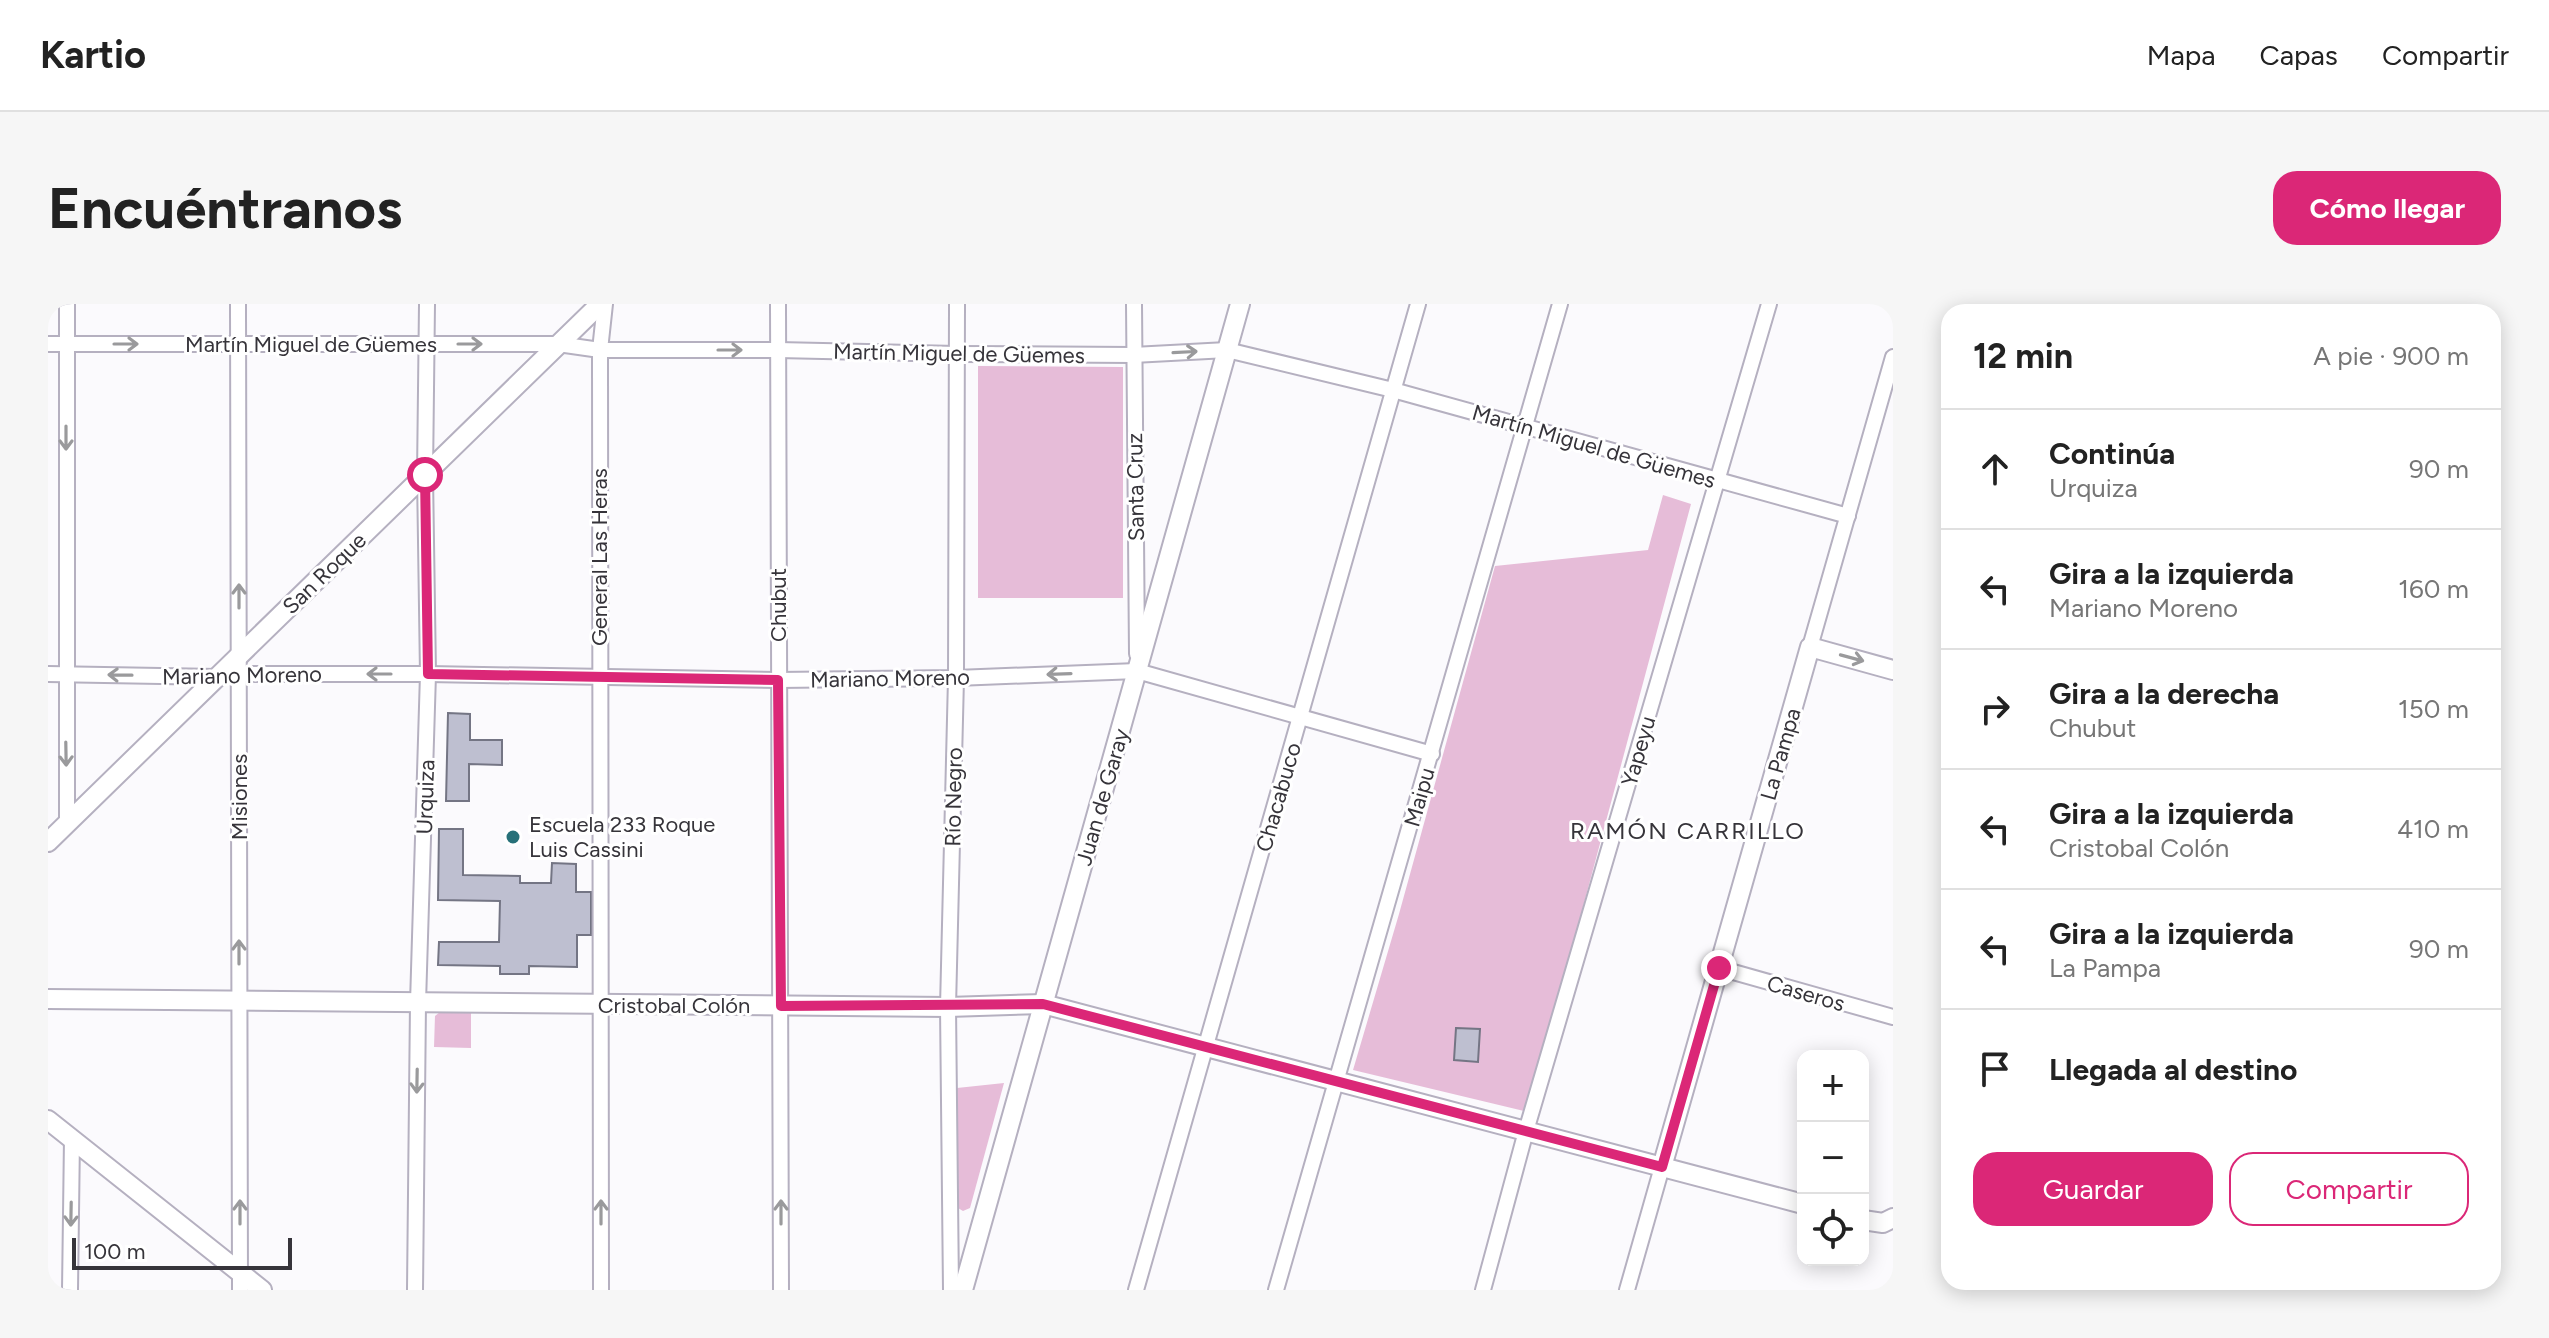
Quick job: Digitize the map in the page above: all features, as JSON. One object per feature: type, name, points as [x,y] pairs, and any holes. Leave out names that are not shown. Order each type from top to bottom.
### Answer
[{"type":"street","points":[[67,304],[67,823]]},
{"type":"street","name":"Misiones","points":[[238,304],[240,1282]]},
{"type":"street","name":"Urquiza","points":[[415,1290],[418,1003],[428,674],[425,475],[427,304]]},
{"type":"street","name":"San Roque","points":[[48,842],[217,677],[239,665],[425,475],[603,304]]},
{"type":"street","name":"General Las Heras","points":[[601,1290],[599,676],[600,350],[603,304]]},
{"type":"street","name":"Chubut","points":[[778,304],[781,1290]]},
{"type":"street","name":"Río Negro","points":[[951,1290],[948,1007],[956,678],[957,304]]},
{"type":"street","name":"Santa Cruz","points":[[1134,304],[1137,671]]},
{"type":"street","name":"Juan de Garay","points":[[963,1290],[1240,304]]},
{"type":"street","name":"Chacabuco","points":[[1136,1290],[1418,304]]},
{"type":"street","name":"Maipu","points":[[1276,1290],[1560,304]]},
{"type":"street","name":"Yapeyu","points":[[1483,1290],[1526,1131],[1769,304]]},
{"type":"street","name":"Martín Miguel de Güemes","points":[[48,344],[558,344],[600,350],[1133,355],[1227,350],[1393,390],[1848,516]]},
{"type":"street","name":"La Pampa","points":[[1627,1290],[1893,357]]},
{"type":"street","points":[[1810,647],[1893,670]]},
{"type":"street","name":"Mariano Moreno","points":[[239,665],[428,674],[778,680],[956,678],[1137,671],[1432,754]]},
{"type":"street","name":"Mariano Moreno","points":[[48,674],[217,677]]},
{"type":"street","name":"Caseros","points":[[1719,968],[1893,1017]]},
{"type":"street","name":"Cristobal Colón","points":[[48,999],[948,1007],[1043,1004],[1797,1202]]},
{"type":"street","points":[[48,1120],[240,1282],[262,1290]]},
{"type":"street","points":[[70,1290],[72,1138]]},
{"type":"street","points":[[1869,1221],[1883,1223],[1893,1218]]},
{"type":"shaded area","points":[[978,366],[1123,367],[1123,598],[978,598]]},
{"type":"shaded area","points":[[1663,495],[1691,504],[1568,963],[1524,1111],[1353,1070],[1495,566],[1648,550]]},
{"type":"shaded area","points":[[440,1012],[471,1013],[471,1048],[434,1047],[435,1016]]},
{"type":"shaded area","points":[[1004,1083],[970,1208],[963,1211],[958,1208],[957,1088]]},
{"type":"building","points":[[448,713],[470,714],[470,740],[502,740],[502,765],[469,764],[469,801],[446,801]]},
{"type":"building","points":[[439,829],[463,829],[463,875],[520,876],[520,883],[551,883],[552,863],[576,864],[576,892],[591,892],[591,935],[577,935],[577,967],[529,966],[529,974],[500,974],[500,966],[438,965],[439,942],[499,942],[500,901],[438,900]]},
{"type":"building","points":[[1456,1028],[1480,1029],[1478,1062],[1454,1060]]},
{"type":"place","name":"Escuela 233 Roque Luis Cassini","points":[[513,837]]},
{"type":"district","name":"RAMÓN CARRILLO","points":[[1688,831]]},
{"type":"route","points":[[425,475],[428,674],[778,680],[781,1006],[1043,1004],[1662,1167],[1719,968]]}]
